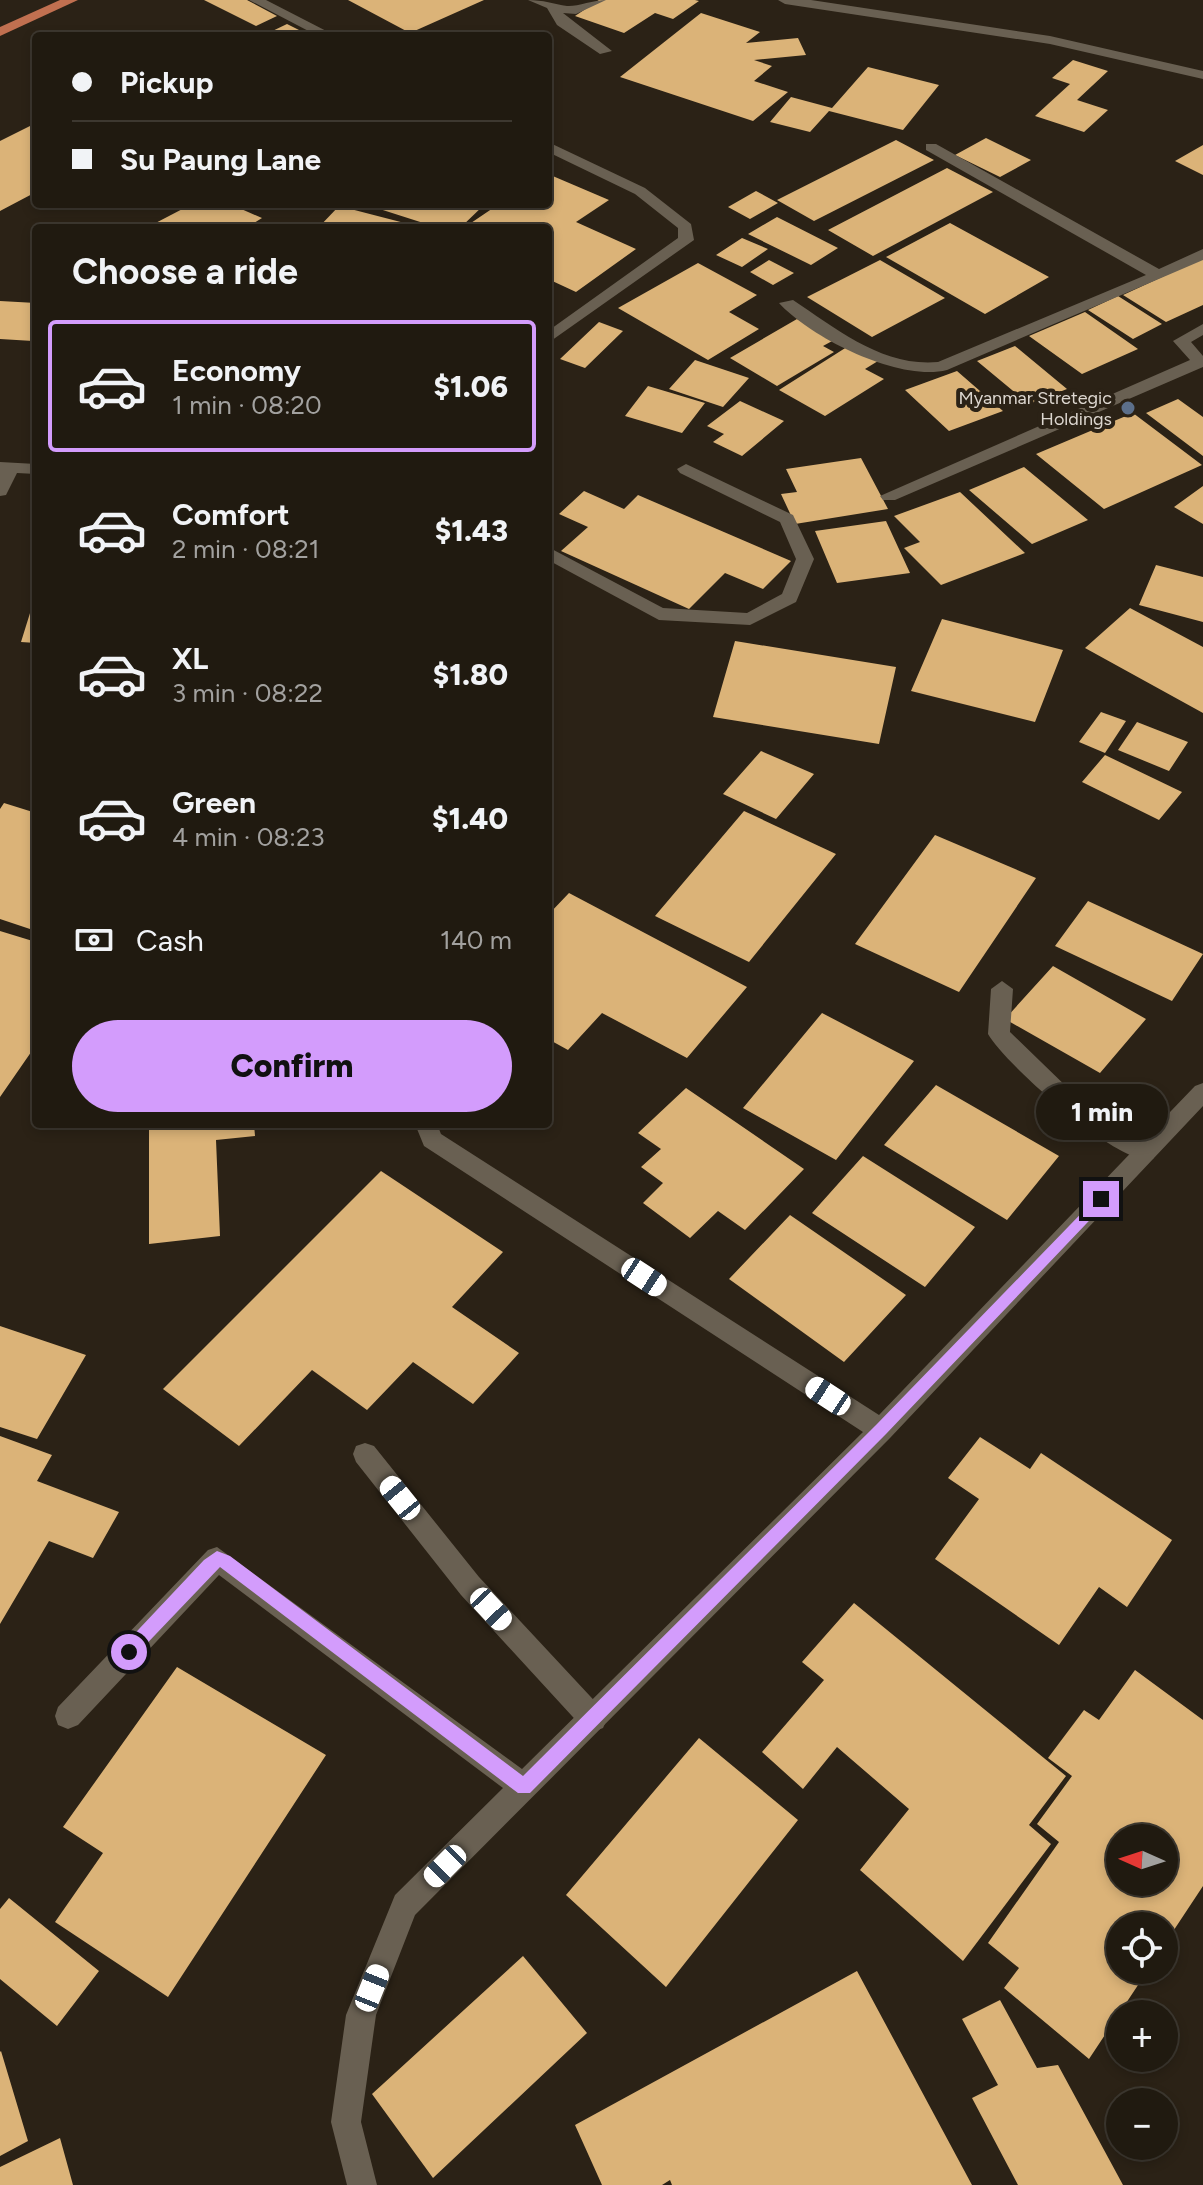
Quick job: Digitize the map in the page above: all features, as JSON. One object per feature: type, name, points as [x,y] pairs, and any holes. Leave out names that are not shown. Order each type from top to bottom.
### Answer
[{"type":"main road","points":[[0,32],[71,0]]},
{"type":"street","points":[[256,0],[321,32]]},
{"type":"street","points":[[535,0],[571,11],[599,0]]},
{"type":"street","points":[[785,0],[1050,40],[1203,75]]},
{"type":"street","points":[[553,8],[562,22],[605,51]]},
{"type":"street","points":[[931,147],[1158,275]]},
{"type":"street","points":[[552,148],[640,191],[686,227],[686,240],[552,335]]},
{"type":"street","points":[[787,303],[851,343],[906,370],[925,371],[941,367],[1203,254]]},
{"type":"street","points":[[889,496],[1200,362],[1181,341],[1203,329]]},
{"type":"street","points":[[0,491],[6,468],[32,469]]},
{"type":"street","points":[[552,555],[659,614],[750,619],[790,598],[805,559],[787,519],[686,469]]},
{"type":"street","points":[[1002,989],[999,1034],[1014,1053],[1098,1125],[1145,1153]]},
{"type":"street","points":[[362,2185],[346,2122],[361,2015],[405,1905],[881,1430],[1203,1092]]},
{"type":"street","points":[[428,1128],[432,1140],[881,1430]]},
{"type":"street","points":[[365,1454],[470,1586],[593,1719]]},
{"type":"street","points":[[68,1716],[217,1559],[524,1787]]},
{"type":"building","points":[[204,0],[247,0],[277,16],[256,26]]},
{"type":"building","points":[[348,0],[484,0],[412,32]]},
{"type":"building","points":[[599,0],[699,1],[673,19],[655,13],[624,33],[575,16]]},
{"type":"building","points":[[701,13],[760,32],[746,43],[798,38],[806,55],[754,60],[772,66],[754,81],[788,92],[753,121],[620,77]]},
{"type":"building","points":[[287,24],[303,32],[270,32]]},
{"type":"building","points":[[1073,60],[1108,71],[1077,100],[1108,110],[1084,132],[1035,116],[1070,84],[1052,78]]},
{"type":"building","points":[[868,67],[939,85],[903,130],[829,111],[810,132],[770,122],[791,97],[832,108]]},
{"type":"building","points":[[32,125],[32,194],[0,211],[0,141]]},
{"type":"building","points":[[986,138],[1031,160],[1000,177],[955,155]]},
{"type":"building","points":[[896,140],[934,160],[814,221],[777,200]]},
{"type":"building","points":[[1203,145],[1203,175],[1175,161]]},
{"type":"building","points":[[947,168],[993,192],[873,256],[828,230]]},
{"type":"building","points":[[552,176],[609,200],[576,222],[636,249],[576,292],[552,281],[552,224],[469,224],[493,208],[552,208]]},
{"type":"building","points":[[756,191],[778,203],[750,219],[728,207]]},
{"type":"building","points":[[184,208],[239,208],[262,218],[252,224],[154,224]]},
{"type":"building","points":[[337,208],[347,208],[408,224],[322,224]]},
{"type":"building","points":[[376,208],[481,208],[464,224],[426,224]]},
{"type":"building","points":[[777,217],[838,248],[811,265],[748,234]]},
{"type":"building","points":[[950,223],[1049,277],[985,314],[886,257]]},
{"type":"building","points":[[742,238],[768,249],[742,267],[716,255]]},
{"type":"building","points":[[1203,258],[1203,305],[1166,322],[1123,295]]},
{"type":"building","points":[[769,260],[794,273],[773,285],[750,272]]},
{"type":"building","points":[[880,260],[945,298],[872,337],[807,297]]},
{"type":"building","points":[[698,263],[757,295],[729,312],[759,329],[708,360],[618,308]]},
{"type":"building","points":[[1118,296],[1162,324],[1133,339],[1088,310]]},
{"type":"building","points":[[0,301],[32,303],[32,341],[0,339]]},
{"type":"building","points":[[1085,312],[1138,349],[1082,374],[1029,336]]},
{"type":"building","points":[[797,319],[834,340],[823,346],[834,352],[777,386],[730,358]]},
{"type":"building","points":[[599,322],[623,331],[585,368],[560,359]]},
{"type":"building","points":[[850,345],[878,361],[865,369],[884,379],[825,416],[779,390]]},
{"type":"building","points":[[1015,346],[1067,389],[1029,404],[977,361]]},
{"type":"building","points":[[695,360],[749,378],[723,407],[669,389]]},
{"type":"building","points":[[957,371],[1003,411],[949,431],[905,390]]},
{"type":"building","points":[[648,386],[705,403],[682,433],[625,416]]},
{"type":"building","points":[[1178,399],[1203,417],[1203,456],[1146,413]]},
{"type":"building","points":[[740,401],[784,421],[742,456],[713,442],[724,434],[707,426]]},
{"type":"building","points":[[1133,413],[1202,465],[1104,509],[1036,454]]},
{"type":"building","points":[[861,458],[888,509],[795,524],[781,494],[797,492],[786,469]]},
{"type":"building","points":[[1024,467],[1088,520],[1032,544],[969,490]]},
{"type":"building","points":[[1203,486],[1203,524],[1174,507]]},
{"type":"building","points":[[584,491],[624,509],[638,495],[791,561],[763,589],[725,573],[689,609],[561,551],[588,527],[559,514]]},
{"type":"building","points":[[960,492],[1025,553],[941,585],[904,548],[920,542],[894,516]]},
{"type":"building","points":[[886,521],[910,573],[837,583],[815,531]]},
{"type":"building","points":[[1156,565],[1203,577],[1203,622],[1139,605]]},
{"type":"building","points":[[32,607],[32,643],[21,642]]},
{"type":"building","points":[[1130,608],[1203,647],[1203,713],[1085,648]]},
{"type":"building","points":[[942,619],[1063,650],[1035,722],[911,691]]},
{"type":"building","points":[[735,641],[896,667],[879,744],[713,717]]},
{"type":"building","points":[[1101,712],[1126,721],[1105,753],[1079,742]]},
{"type":"building","points":[[1137,722],[1188,742],[1169,771],[1118,750]]},
{"type":"building","points":[[761,751],[814,774],[776,819],[723,794]]},
{"type":"building","points":[[1105,755],[1182,792],[1159,820],[1082,782]]},
{"type":"building","points":[[4,803],[32,812],[32,930],[0,919],[0,809]]},
{"type":"building","points":[[744,811],[836,854],[749,962],[655,916]]},
{"type":"building","points":[[935,835],[1036,878],[959,992],[855,944]]},
{"type":"building","points":[[569,893],[747,987],[687,1058],[602,1013],[568,1050],[552,1041],[552,911]]},
{"type":"building","points":[[1088,901],[1203,954],[1172,1001],[1055,946]]},
{"type":"building","points":[[0,931],[32,941],[32,1051],[0,1097]]},
{"type":"building","points":[[1053,966],[1146,1019],[1100,1073],[1005,1019]]},
{"type":"building","points":[[822,1013],[914,1061],[836,1160],[743,1108]]},
{"type":"building","points":[[936,1085],[1059,1156],[1007,1220],[884,1145]]},
{"type":"building","points":[[686,1088],[804,1169],[745,1230],[718,1211],[690,1238],[643,1203],[663,1183],[641,1167],[661,1149],[638,1133]]},
{"type":"building","points":[[149,1128],[254,1128],[255,1136],[216,1140],[220,1236],[149,1244]]},
{"type":"building","points":[[863,1156],[975,1227],[925,1287],[812,1213]]},
{"type":"building","points":[[381,1171],[503,1252],[452,1307],[519,1353],[473,1404],[413,1362],[367,1410],[312,1370],[239,1446],[163,1389]]},
{"type":"building","points":[[790,1215],[906,1295],[844,1362],[729,1279]]},
{"type":"building","points":[[0,1326],[86,1355],[37,1439],[0,1427]]},
{"type":"building","points":[[0,1436],[52,1455],[37,1481],[119,1512],[93,1558],[49,1541],[0,1624]]},
{"type":"building","points":[[980,1437],[1030,1469],[1041,1453],[1172,1540],[1127,1607],[1099,1587],[1059,1645],[935,1559],[979,1499],[948,1478]]},
{"type":"building","points":[[854,1603],[1066,1776],[1029,1825],[1051,1844],[963,1961],[860,1870],[909,1809],[837,1747],[803,1789],[762,1752],[824,1680],[802,1662]]},
{"type":"building","points":[[177,1667],[326,1755],[168,1997],[55,1922],[103,1853],[63,1827]]},
{"type":"building","points":[[1135,1670],[1203,1720],[1203,1886],[1178,1924],[1178,1912],[1106,1912],[1106,1984],[1139,1984],[1128,2000],[1106,2000],[1106,2033],[1089,2059],[1004,1988],[1019,1968],[988,1943],[1059,1842],[1037,1824],[1072,1776],[1048,1758],[1084,1710],[1099,1720]]},
{"type":"building","points":[[699,1738],[798,1820],[666,1987],[566,1895]]},
{"type":"building","points":[[9,1898],[99,1971],[57,2026],[0,1979],[0,1909]]},
{"type":"building","points":[[523,1956],[587,2033],[433,2178],[372,2094]]},
{"type":"building","points":[[857,1971],[972,2185],[672,2185],[670,2180],[662,2185],[602,2185],[575,2125]]},
{"type":"building","points":[[1000,2000],[1037,2068],[1058,2065],[1106,2154],[1106,2160],[1109,2160],[1123,2185],[1018,2185],[972,2098],[998,2085],[962,2019]]},
{"type":"building","points":[[0,2052],[28,2141],[0,2156]]},
{"type":"building","points":[[60,2138],[73,2185],[0,2185],[0,2167]]},
{"type":"place","name":"Myanmar Stretegic Holdings","points":[[1128,408]]},
{"type":"route","points":[[129,1652],[209,1565],[217,1559],[225,1561],[524,1787],[881,1430],[1101,1199]]}]
